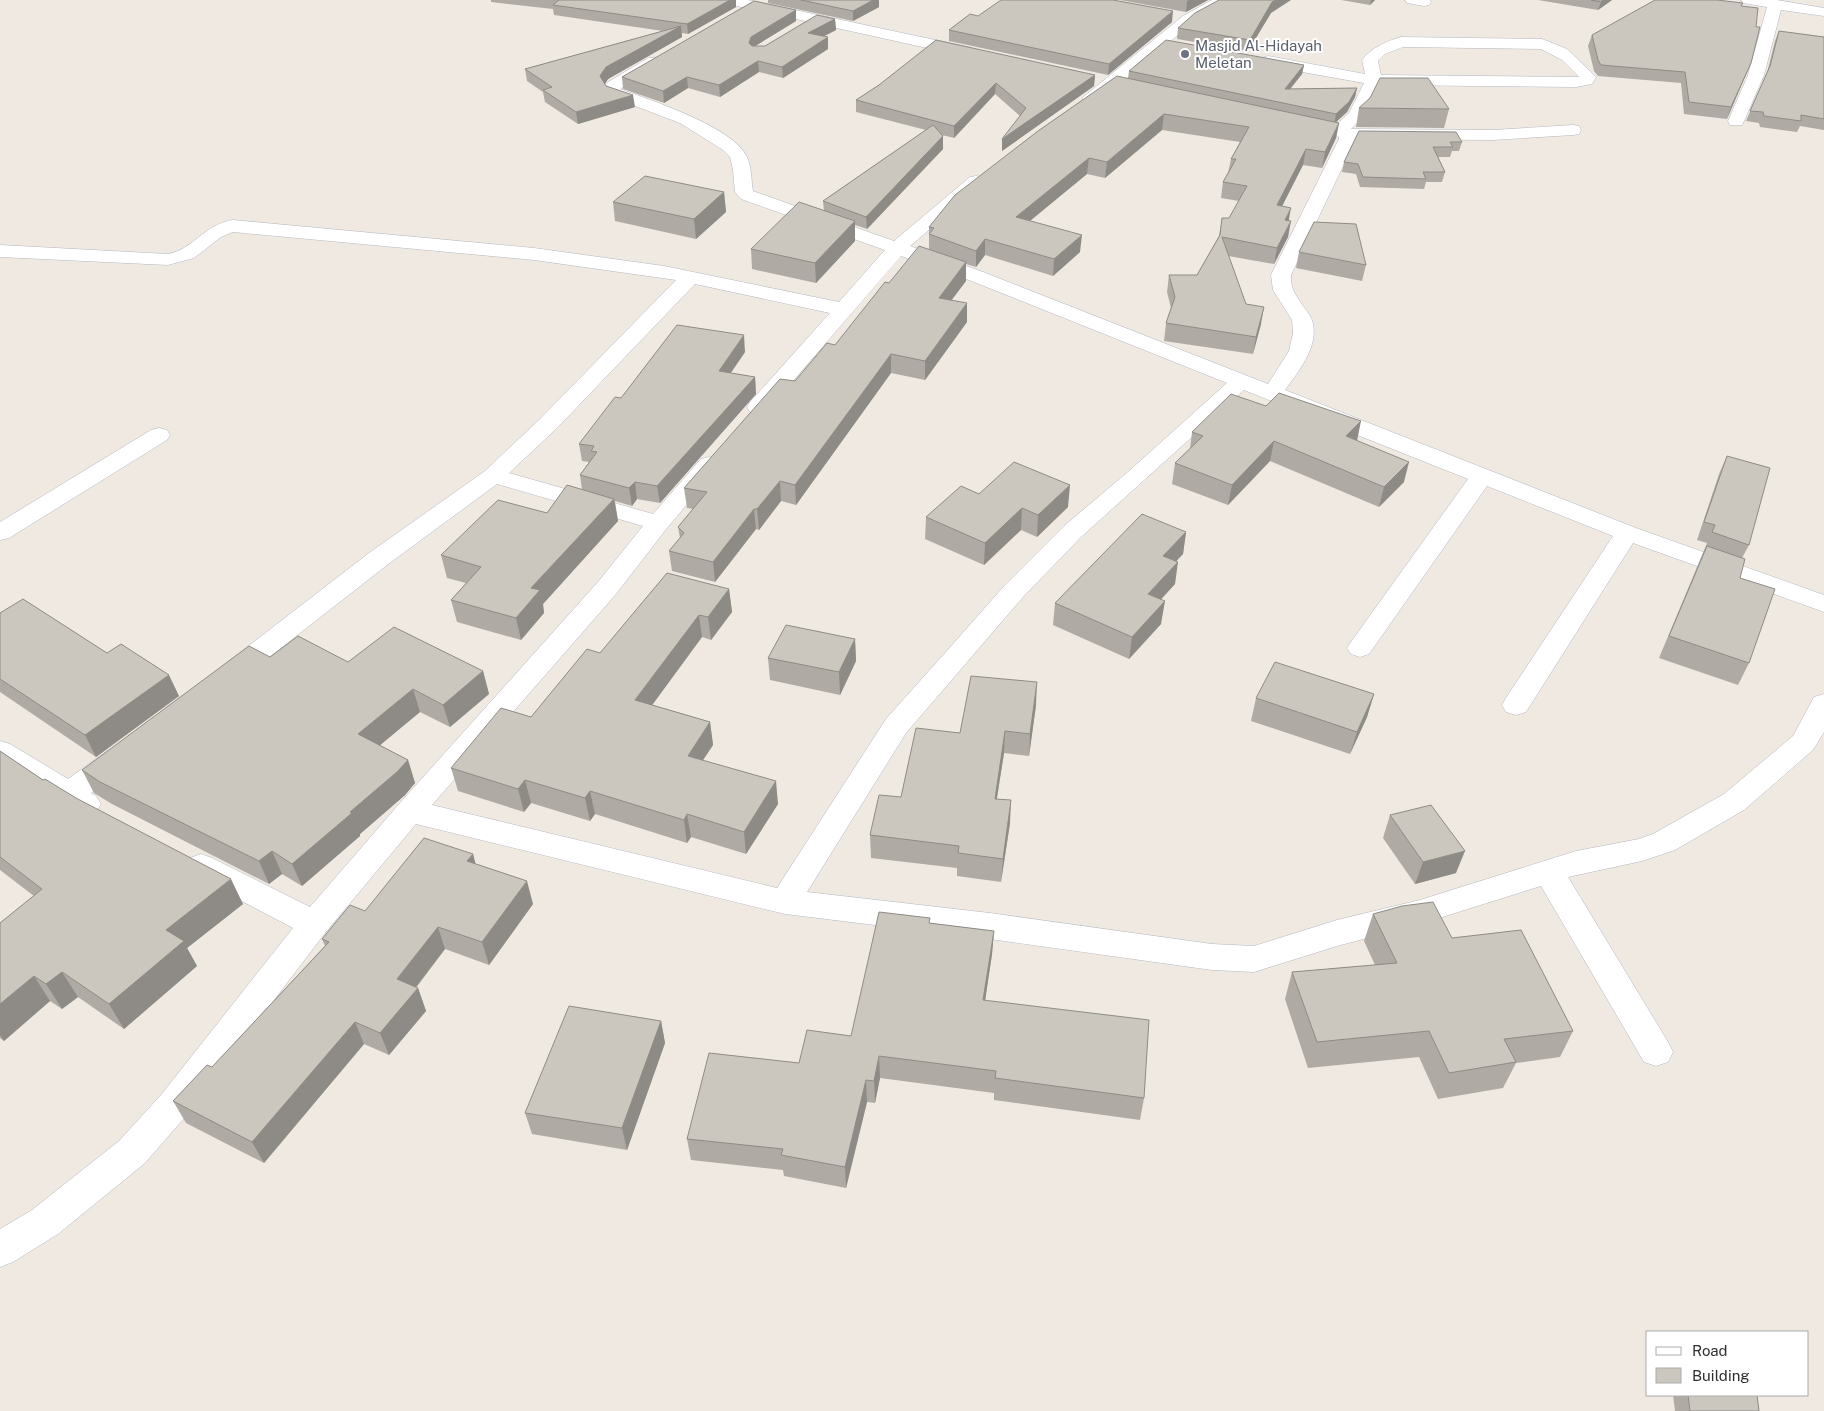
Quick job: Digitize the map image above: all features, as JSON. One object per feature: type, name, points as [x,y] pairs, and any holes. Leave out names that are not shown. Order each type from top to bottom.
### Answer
[{"type":"street","points":[[728,0],[757,2],[814,19],[987,56]]},
{"type":"street","points":[[1070,112],[1171,44],[1178,18],[1223,0]]},
{"type":"street","points":[[1748,0],[1824,12]]},
{"type":"street","points":[[736,15],[757,2]]},
{"type":"street","points":[[1736,121],[1756,75],[1775,4]]},
{"type":"street","points":[[794,31],[814,19]]},
{"type":"street","points":[[1248,58],[1374,80],[1576,82],[1586,81],[1588,76],[1566,54],[1553,46],[1542,44],[1401,42],[1380,51],[1370,60],[1374,80],[1356,116],[1343,133]]},
{"type":"street","points":[[667,54],[615,84],[611,87],[612,92],[686,119],[705,129],[729,146],[738,156],[742,170],[744,192],[747,195],[976,276],[1627,533],[1824,604]]},
{"type":"street","points":[[1282,119],[1343,133],[1493,135],[1573,130]]},
{"type":"street","points":[[1272,393],[1298,353],[1302,337],[1303,322],[1283,291],[1280,282],[1281,275],[1348,139],[1343,133]]},
{"type":"street","points":[[741,427],[898,247],[992,169]]},
{"type":"street","points":[[0,251],[156,260],[171,259],[188,254],[222,229],[233,226],[534,254],[664,272],[842,309]]},
{"type":"street","points":[[209,690],[378,559],[493,476],[548,424],[690,278]]},
{"type":"street","points":[[785,902],[896,726],[962,650],[1014,591],[1072,532],[1137,476],[1241,381]]},
{"type":"street","points":[[0,533],[159,435]]},
{"type":"street","points":[[0,1249],[45,1222],[132,1152],[173,1106],[314,924],[410,811],[607,588],[658,523],[722,449]]},
{"type":"street","points":[[493,476],[658,523]]},
{"type":"street","points":[[1360,648],[1482,476]]},
{"type":"street","points":[[1516,705],[1627,533]]},
{"type":"street","points":[[410,811],[785,902],[990,926],[1212,957],[1254,959],[1337,933],[1420,912],[1576,863],[1642,850],[1664,842],[1734,802],[1803,743],[1819,717],[1824,704]]},
{"type":"street","points":[[70,793],[132,747]]},
{"type":"street","points":[[0,751],[109,818]]},
{"type":"street","points":[[178,854],[314,924]]},
{"type":"street","points":[[1548,871],[1656,1052]]},
{"type":"building","points":[[559,0],[730,0],[687,24],[553,5]]},
{"type":"building","points":[[801,0],[873,0],[853,11]]},
{"type":"building","points":[[1001,0],[1113,0],[1173,11],[1109,64],[949,30],[970,14],[978,16]]},
{"type":"building","points":[[1219,0],[1276,0],[1272,2],[1250,40],[1178,28],[1195,13]]},
{"type":"building","points":[[1655,0],[1717,0],[1743,3],[1741,6],[1758,8],[1756,27],[1760,27],[1751,63],[1731,107],[1689,102],[1685,72],[1601,65],[1592,35]]},
{"type":"building","points":[[754,1],[796,10],[751,37],[749,43],[752,46],[765,46],[817,15],[835,19],[808,33],[828,37],[782,67],[758,61],[719,85],[687,77],[663,91],[622,77]]},
{"type":"building","points":[[681,26],[606,67],[600,76],[606,86],[633,95],[576,112],[543,90],[552,87],[525,69]]},
{"type":"building","points":[[1779,31],[1824,37],[1824,119],[1801,115],[1801,121],[1764,116],[1763,112],[1750,111],[1770,66]]},
{"type":"building","points":[[936,40],[1095,75],[1002,139],[1026,108],[996,83],[954,126],[856,100],[879,85]]},
{"type":"building","points":[[1166,40],[1304,65],[1285,89],[1357,88],[1349,102],[1336,114],[1129,71]]},
{"type":"building","points":[[1117,76],[1339,123],[1325,152],[1306,149],[1277,205],[1291,208],[1285,220],[1291,221],[1277,248],[1222,237],[1246,304],[1264,307],[1256,337],[1166,323],[1175,297],[1169,275],[1197,275],[1220,235],[1222,218],[1229,218],[1247,186],[1223,182],[1236,159],[1231,159],[1249,127],[1164,114],[1107,162],[1089,158],[1016,217],[1082,235],[1054,259],[985,239],[976,251],[929,234],[934,228],[929,227],[955,195],[1038,131]]},
{"type":"building","points":[[1380,78],[1428,78],[1449,109],[1359,108],[1370,98]]},
{"type":"building","points":[[933,125],[943,136],[866,217],[823,201]]},
{"type":"building","points":[[1359,131],[1456,132],[1462,142],[1450,142],[1453,147],[1433,147],[1445,172],[1423,172],[1426,179],[1363,177],[1358,164],[1344,162]]},
{"type":"building","points":[[645,176],[724,192],[694,219],[613,202]]},
{"type":"building","points":[[799,202],[855,221],[815,263],[751,249]]},
{"type":"building","points":[[1314,222],[1356,224],[1366,265],[1299,252]]},
{"type":"building","points":[[919,246],[966,262],[939,298],[967,303],[925,361],[891,354],[795,485],[780,481],[757,509],[754,509],[713,562],[669,551],[684,533],[678,527],[707,492],[684,488],[780,379],[795,381],[827,343],[835,345],[885,282],[889,283]]},
{"type":"building","points":[[677,325],[744,335],[719,371],[755,377],[657,486],[635,482],[629,488],[580,475],[597,452],[591,451],[594,446],[579,444],[615,397],[621,398]]},
{"type":"building","points":[[1279,393],[1361,421],[1346,436],[1409,462],[1384,487],[1274,441],[1232,485],[1175,463],[1203,436],[1192,432],[1231,394],[1266,406]]},
{"type":"building","points":[[1727,456],[1770,468],[1749,545],[1712,532],[1715,525],[1704,522]]},
{"type":"building","points":[[1014,462],[1070,485],[1038,515],[1022,508],[985,543],[926,517],[961,486],[979,494]]},
{"type":"building","points":[[567,485],[614,499],[531,588],[540,590],[516,618],[451,600],[481,567],[441,555],[498,500],[547,513]]},
{"type":"building","points":[[1142,514],[1186,532],[1163,556],[1178,562],[1148,594],[1165,601],[1132,637],[1055,603]]},
{"type":"building","points":[[1707,546],[1745,559],[1740,578],[1775,589],[1749,663],[1669,636]]},
{"type":"building","points":[[667,573],[729,589],[708,617],[699,615],[635,700],[710,722],[688,756],[776,781],[744,832],[687,814],[684,820],[590,791],[585,798],[525,780],[518,789],[451,768],[501,708],[531,717],[587,649],[600,653]]},
{"type":"building","points":[[23,599],[107,653],[121,644],[169,675],[85,735],[0,679],[0,613]]},
{"type":"building","points":[[786,625],[855,639],[839,672],[768,658]]},
{"type":"building","points":[[394,627],[483,671],[443,705],[413,689],[358,734],[408,760],[397,772],[350,812],[352,813],[292,864],[272,851],[259,861],[100,782],[82,770],[249,646],[270,657],[298,636],[348,662]]},
{"type":"building","points":[[1275,662],[1374,694],[1357,732],[1256,698]]},
{"type":"building","points":[[971,676],[1037,682],[1030,734],[1005,731],[995,799],[1011,800],[1003,859],[958,853],[959,846],[870,835],[879,795],[901,797],[916,728],[960,733]]},
{"type":"building","points":[[0,751],[43,780],[45,779],[76,798],[231,879],[166,930],[184,941],[109,1004],[62,972],[46,984],[34,976],[0,1004],[0,923],[42,889],[0,857]]},
{"type":"building","points":[[1431,805],[1465,851],[1423,862],[1390,815]]},
{"type":"building","points":[[424,838],[473,854],[467,861],[527,881],[482,942],[438,927],[397,979],[418,988],[380,1033],[355,1022],[252,1142],[173,1101],[207,1065],[212,1067],[329,942],[322,939],[350,905],[365,911]]},
{"type":"building","points":[[1433,902],[1452,938],[1521,930],[1573,1031],[1504,1039],[1516,1062],[1449,1073],[1429,1031],[1317,1042],[1292,972],[1397,963],[1373,914],[1402,906]]},
{"type":"building","points":[[879,912],[930,918],[929,923],[994,931],[983,1000],[1149,1020],[1144,1098],[995,1078],[996,1071],[879,1056],[874,1081],[866,1080],[845,1167],[781,1155],[783,1149],[687,1139],[709,1053],[799,1063],[807,1030],[851,1036]]},
{"type":"building","points":[[569,1006],[661,1021],[622,1128],[525,1113]]},
{"type":"building","points":[[1688,1396],[1757,1396],[1759,1411],[1690,1411]]},
{"type":"place","name":"Masjid Al-Hidayah Meletan","points":[[1185,54]]}]
